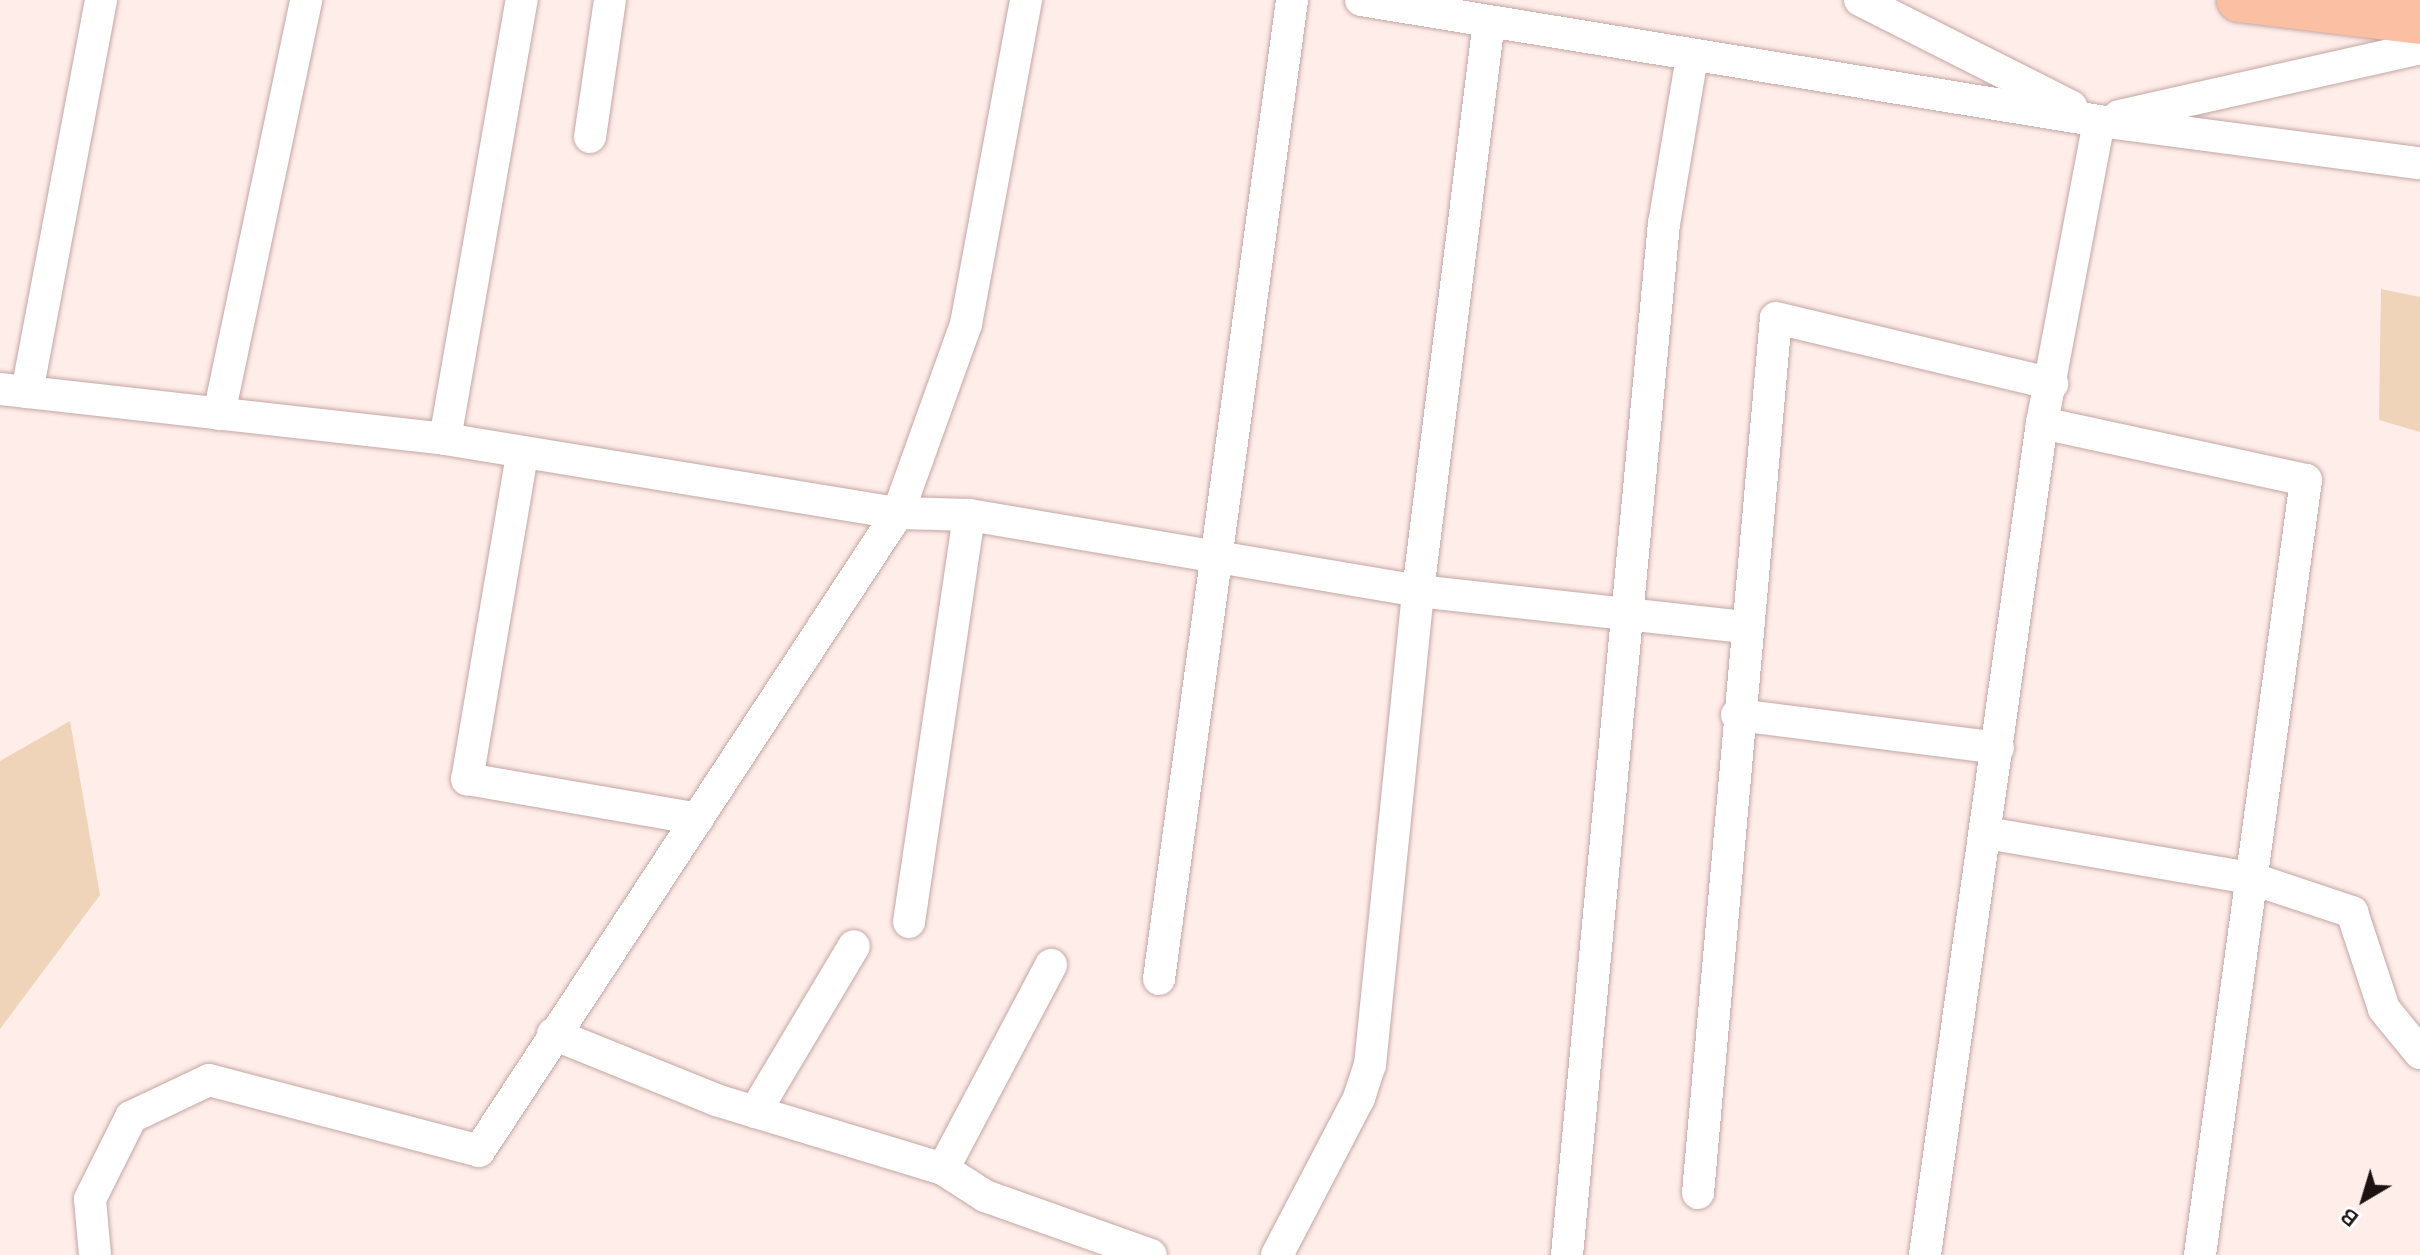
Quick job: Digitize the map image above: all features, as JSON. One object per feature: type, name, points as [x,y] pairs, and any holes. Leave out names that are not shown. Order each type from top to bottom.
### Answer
[{"type":"main road","points":[[2239,0],[2343,8],[2420,22]]},
{"type":"street","points":[[101,0],[14,390],[445,439],[522,455],[898,513],[969,515],[1218,561],[1418,591],[1744,627]]},
{"type":"street","points":[[219,414],[306,0]]},
{"type":"street","points":[[445,439],[522,0]]},
{"type":"street","points":[[590,137],[610,0]]},
{"type":"street","points":[[95,1255],[90,1199],[131,1117],[209,1080],[479,1151],[898,513],[966,324],[1026,0]]},
{"type":"street","points":[[1159,979],[1292,0]]},
{"type":"street","points":[[1361,0],[2099,121],[2420,163]]},
{"type":"street","points":[[1860,0],[2099,121],[2420,48]]},
{"type":"street","points":[[1277,1255],[1359,1098],[1370,1065],[1418,591],[1489,21]]},
{"type":"street","points":[[1567,1255],[1623,614],[1664,224],[1692,56]]},
{"type":"street","points":[[1925,1255],[2042,423],[2052,384],[2099,121]]},
{"type":"street","points":[[1698,1193],[1744,627],[1776,318],[2052,384]]},
{"type":"street","points":[[2042,423],[2306,480],[2200,1255]]},
{"type":"street","points":[[522,455],[467,779],[698,819]]},
{"type":"street","points":[[909,922],[969,515]]},
{"type":"street","points":[[1737,715],[1998,748]]},
{"type":"street","points":[[1986,833],[2250,878],[2352,912],[2384,1009],[2420,1053]]},
{"type":"street","points":[[755,1112],[854,946]]},
{"type":"street","points":[[943,1169],[1051,965]]},
{"type":"street","points":[[553,1034],[755,1112],[943,1169],[985,1196],[1151,1255]]},
{"type":"shaded area","points":[[2381,289],[2420,297],[2420,432],[2379,420]]},
{"type":"shaded area","points":[[70,721],[100,895],[0,1029],[0,761]]}]
